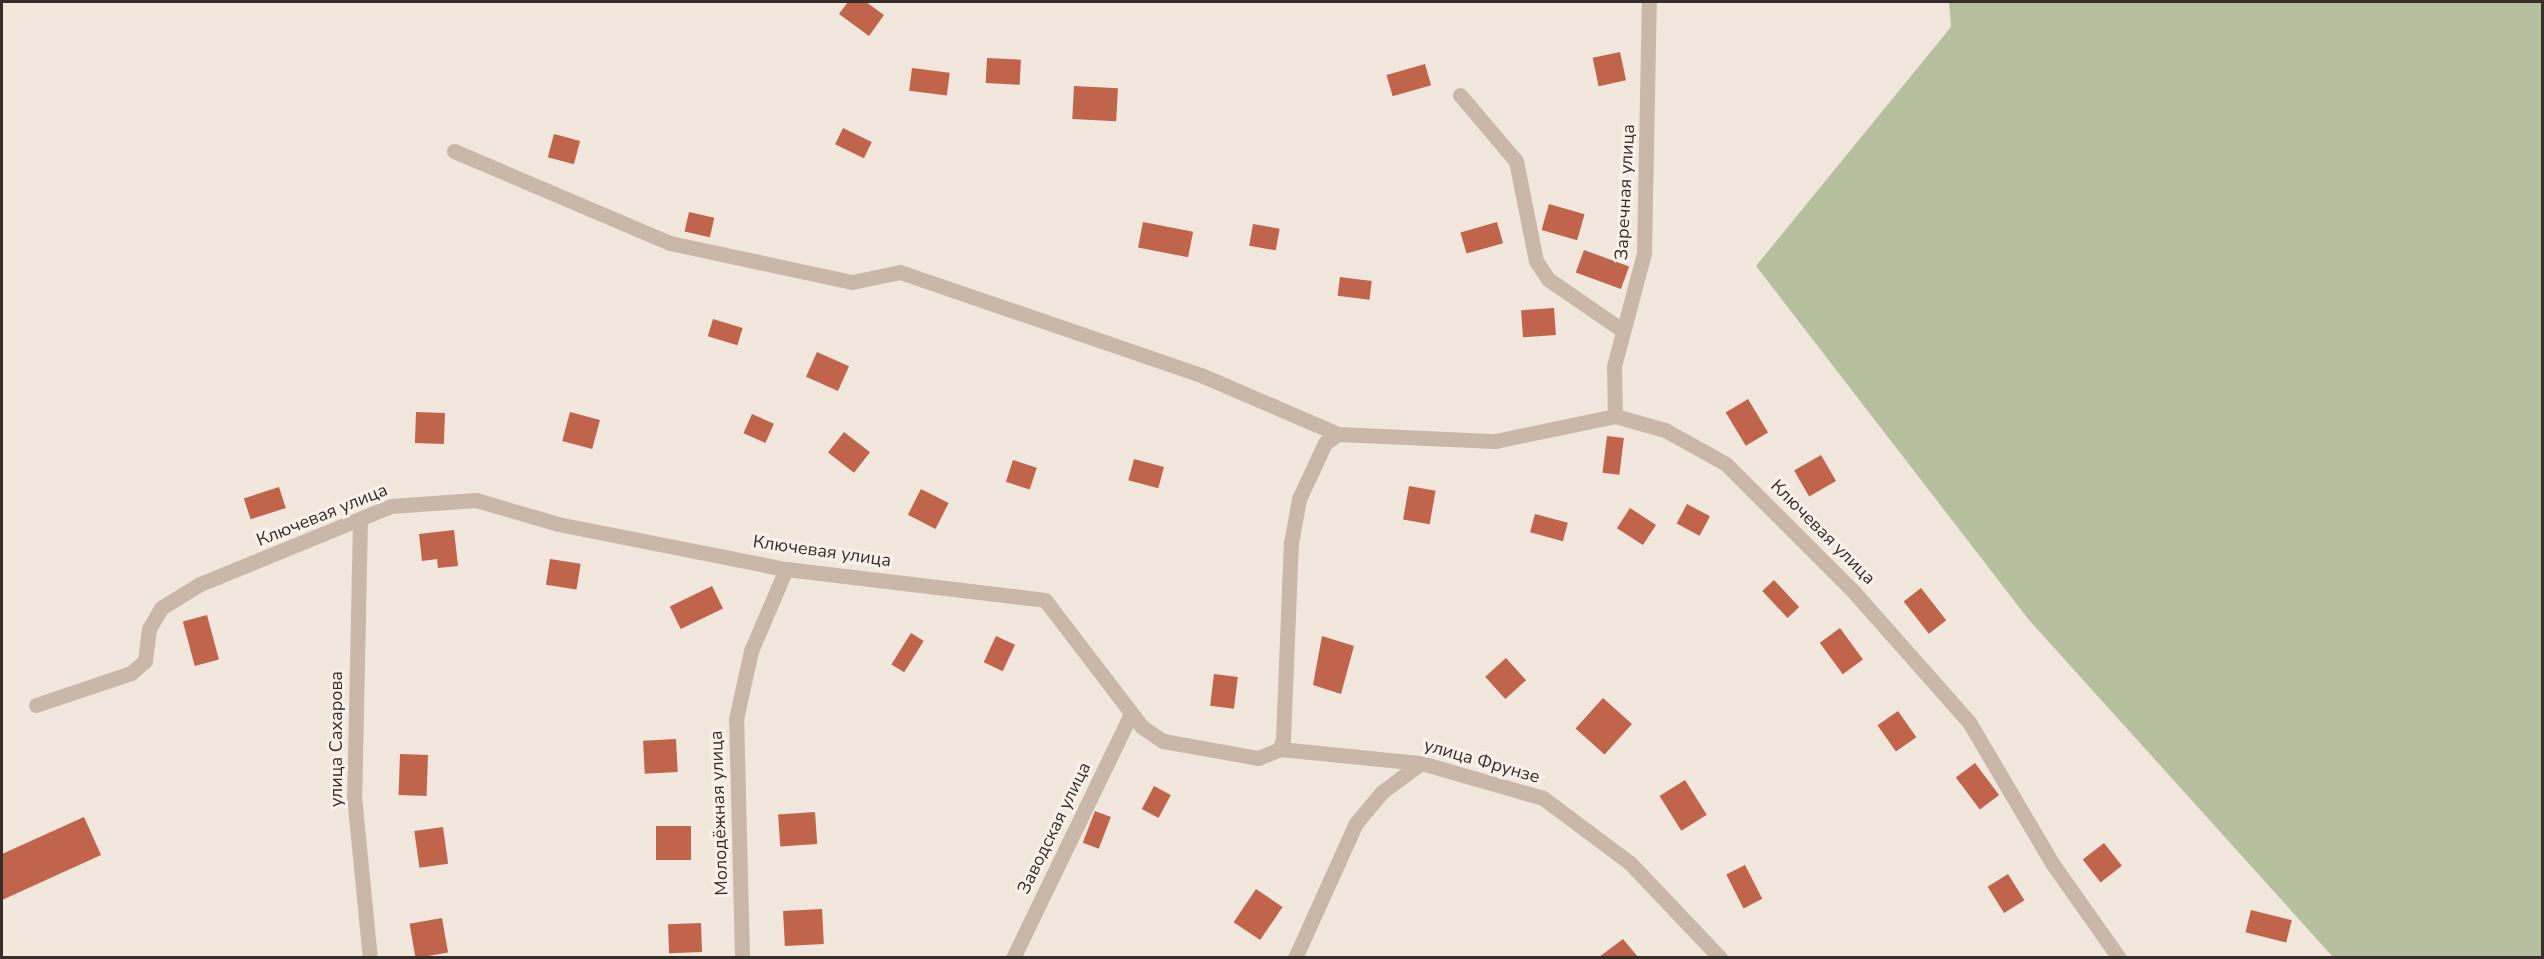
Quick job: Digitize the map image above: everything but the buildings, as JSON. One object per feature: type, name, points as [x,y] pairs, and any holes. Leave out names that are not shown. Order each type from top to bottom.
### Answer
[{"type":"street","name":"Заречная улица","points":[[1615,416],[1614,366],[1644,253],[1649,2]]},
{"type":"street","points":[[1460,95],[1516,161],[1536,261],[1548,279],[1622,330]]},
{"type":"street","name":"Ключевая улица","points":[[454,152],[670,243],[852,282],[900,272],[1201,375],[1338,434],[1495,441],[1615,416],[1665,430],[1726,464],[1846,583],[1969,722],[2052,863],[2119,957]]},
{"type":"street","points":[[1280,749],[1299,499],[1316,454],[1338,434]]},
{"type":"street","name":"Ключевая улица","points":[[36,705],[131,673],[145,661],[149,629],[161,608],[200,584],[391,506],[476,500],[558,524],[786,569],[1045,600],[1130,716],[1162,741],[1258,758],[1280,749]]},
{"type":"street","name":"улица Сахарова","points":[[360,520],[354,796],[370,957]]},
{"type":"street","name":"Молодёжная улица","points":[[742,957],[735,719],[751,651],[786,569]]},
{"type":"street","name":"Заводская улица","points":[[1013,957],[1130,716]]},
{"type":"street","name":"улица Фрунзе","points":[[1280,749],[1422,763],[1543,798],[1576,820],[1630,863],[1720,957]]},
{"type":"street","points":[[1295,957],[1356,823],[1382,792],[1422,763]]},
{"type":"green space","points":[[1949,2],[2542,2],[2542,957],[2333,957],[2029,620],[1756,266],[1951,27]]}]
